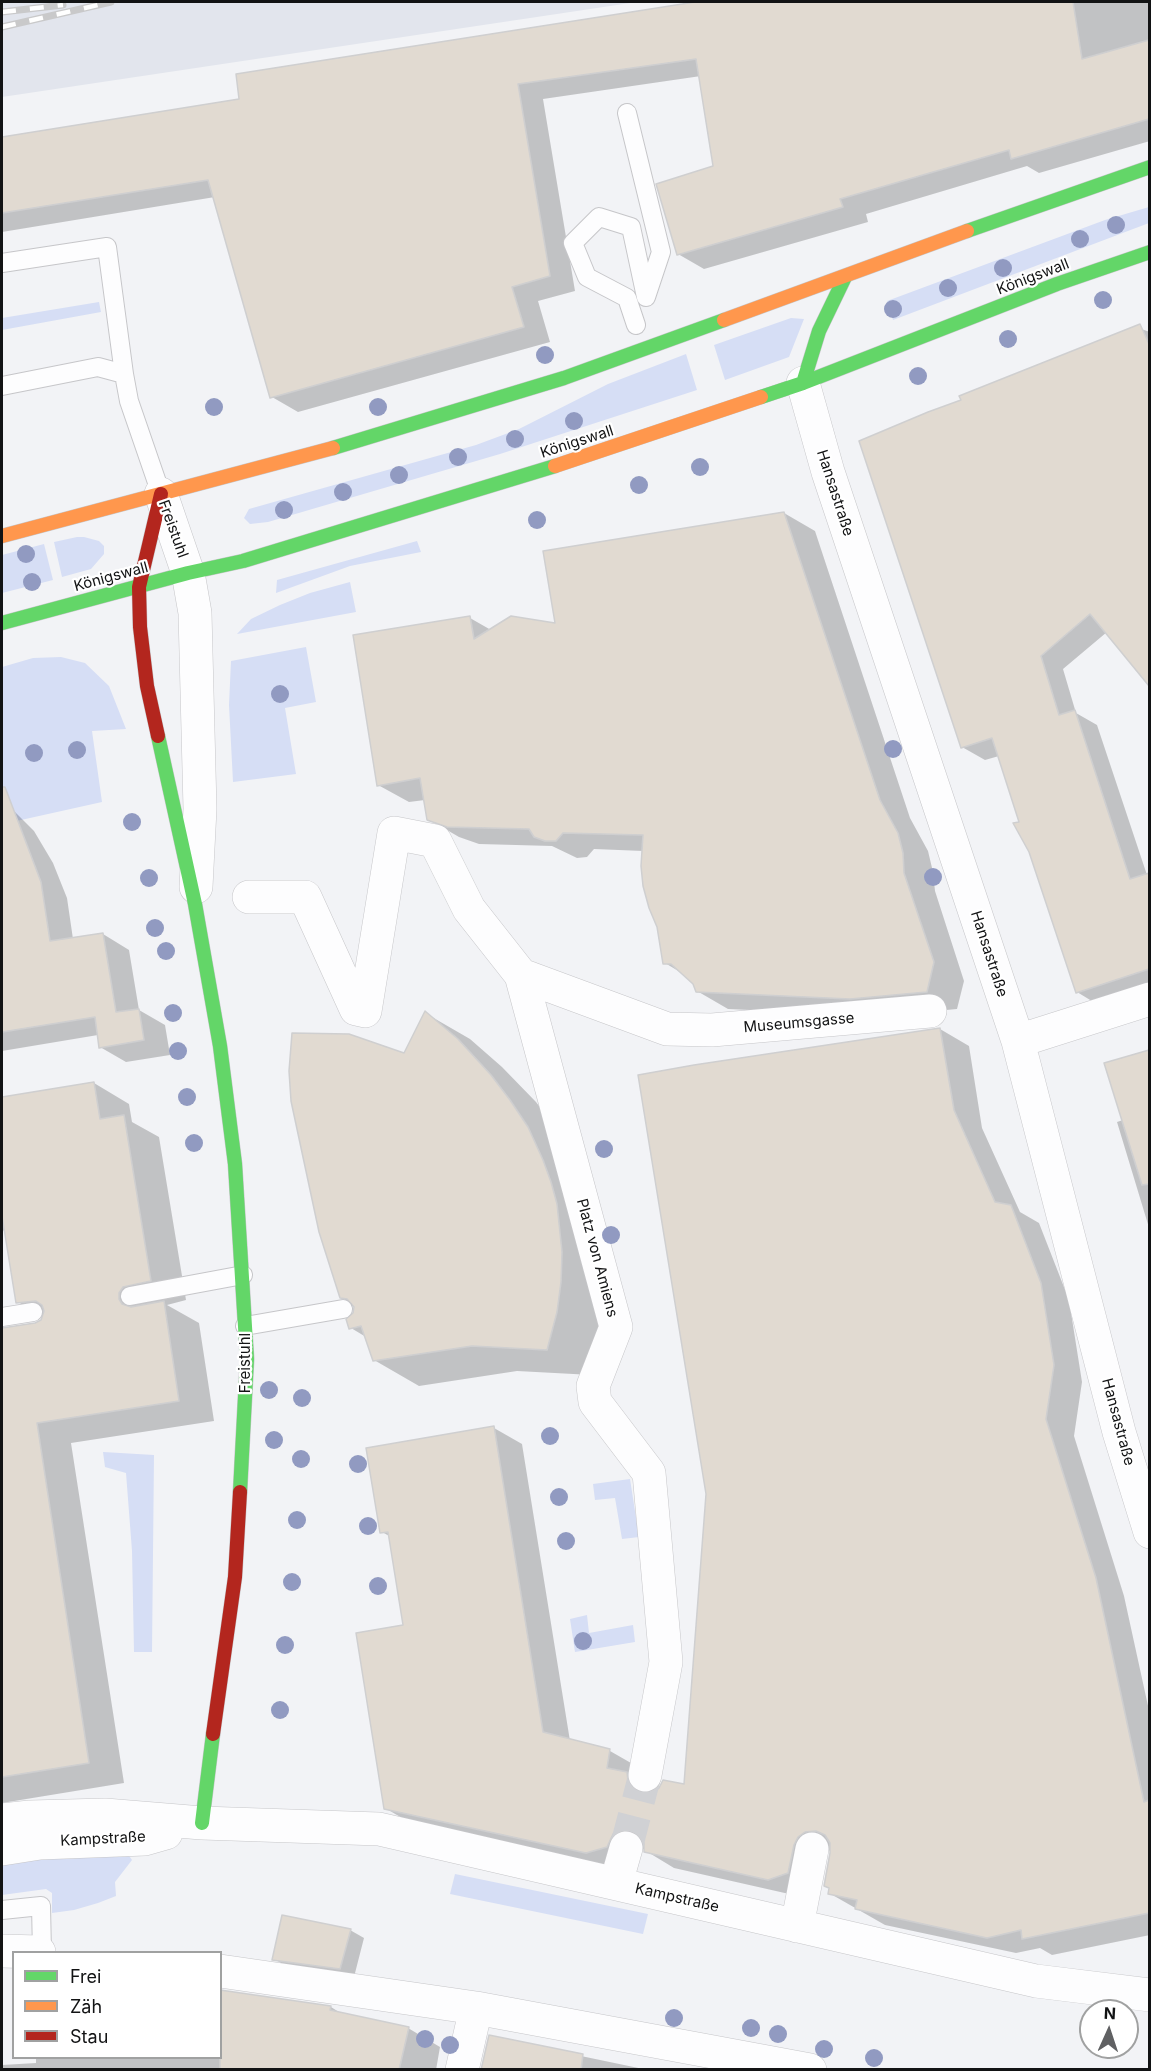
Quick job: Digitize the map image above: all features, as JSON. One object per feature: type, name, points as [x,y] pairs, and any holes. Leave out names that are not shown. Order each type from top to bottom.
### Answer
[{"type":"main road","points":[[2,536],[366,439],[554,381],[644,351],[1001,218],[1149,167]]},
{"type":"main road","name":"Königswall","points":[[2,623],[188,573],[243,561],[534,474],[803,383],[1057,284],[1146,260]]},
{"type":"main road","points":[[803,383],[819,330],[845,277]]},
{"type":"main road","name":"Freistuhl","points":[[161,494],[139,587],[140,627],[147,686],[195,904],[220,1046],[235,1164],[247,1359],[235,1577],[202,1823]]},
{"type":"street","name":"Hansastraße","points":[[803,383],[828,472],[1018,1041],[1119,1431],[1149,1532]]},
{"type":"street","name":"Freistuhl","points":[[161,494],[188,573],[195,614],[200,809],[195,904]]},
{"type":"street","name":"Platz von Amiens","points":[[249,897],[305,897],[356,1009],[365,1011],[394,833],[435,841],[469,909],[521,975],[616,1327],[593,1386],[595,1402],[649,1473],[666,1662],[645,1775]]},
{"type":"street","name":"Museumsgasse","points":[[521,975],[667,1029],[712,1030],[930,1011]]},
{"type":"street","points":[[1018,1041],[1149,999]]},
{"type":"street","name":"Kampstraße","points":[[2,1820],[105,1815],[202,1823],[379,1829],[1036,1981],[1149,1995]]},
{"type":"street","name":"Kampstraße","points":[[2,1849],[40,1843],[145,1839],[202,1823]]},
{"type":"street","points":[[797,1926],[812,1849]]},
{"type":"street","points":[[222,1971],[476,2008],[808,2069]]},
{"type":"street","points":[[462,2070],[476,2008]]},
{"type":"lane","points":[[627,113],[661,252],[636,325]]},
{"type":"lane","points":[[644,351],[627,298],[587,277],[573,243],[599,217],[631,227],[646,297]]},
{"type":"lane","points":[[2,262],[107,247],[129,401],[161,494]]},
{"type":"lane","points":[[2,386],[98,367],[124,374]]},
{"type":"lane","points":[[130,1296],[243,1275]]},
{"type":"lane","points":[[245,1326],[343,1309]]},
{"type":"lane","points":[[2,1317],[33,1312]]},
{"type":"lane","points":[[2,1910],[41,1906],[41,1951]]},
{"type":"shaded area","points":[[2,2],[637,2],[2,97]]},
{"type":"shaded area","points":[[1149,207],[1149,223],[893,320],[887,301],[1105,220]]},
{"type":"shaded area","points":[[99,302],[101,312],[2,330],[2,318]]},
{"type":"shaded area","points":[[791,318],[804,319],[789,357],[725,380],[714,345]]},
{"type":"shaded area","points":[[686,354],[697,390],[500,454],[268,522],[250,524],[244,518],[249,509],[476,445],[519,429],[608,384]]},
{"type":"shaded area","points":[[77,537],[99,541],[104,546],[104,554],[91,569],[62,577],[54,542]]},
{"type":"shaded area","points":[[417,541],[421,552],[350,566],[276,593],[277,580]]},
{"type":"shaded area","points":[[44,544],[53,580],[2,593],[2,555]]},
{"type":"shaded area","points":[[350,582],[356,612],[237,634],[251,619],[280,605],[310,593]]},
{"type":"shaded area","points":[[306,647],[316,702],[285,708],[296,774],[233,782],[229,705],[231,661]]},
{"type":"shaded area","points":[[61,657],[85,663],[109,686],[126,729],[92,731],[102,802],[12,822],[2,807],[2,667],[33,658]]},
{"type":"shaded area","points":[[103,1452],[154,1455],[152,1652],[134,1652],[132,1551],[126,1473],[105,1467]]},
{"type":"shaded area","points":[[630,1479],[639,1537],[622,1539],[615,1498],[595,1500],[593,1484]]},
{"type":"shaded area","points":[[587,1615],[589,1633],[633,1625],[635,1642],[575,1652],[570,1619]]},
{"type":"shaded area","points":[[127,1853],[132,1860],[115,1882],[116,1896],[98,1903],[52,1913],[52,1893],[46,1889],[2,1895],[2,1864],[47,1857]]},
{"type":"shaded area","points":[[455,1874],[648,1914],[643,1934],[450,1894]]},
{"type":"building","points":[[695,2],[1073,2],[1082,59],[1149,40],[1149,119],[1011,159],[1009,150],[840,199],[843,207],[677,255],[656,184],[713,166],[696,59],[518,84],[550,276],[512,287],[524,327],[270,398],[208,180],[2,213],[2,137],[239,99],[236,74]]},
{"type":"building","points":[[1140,324],[1149,344],[1149,686],[1090,614],[1041,656],[1059,715],[1075,710],[1130,879],[1149,873],[1149,969],[1076,993],[1029,852],[1013,823],[1019,822],[992,738],[961,748],[859,441],[961,400],[959,396]]},
{"type":"building","points":[[784,512],[880,800],[898,833],[903,853],[904,873],[934,962],[927,992],[850,999],[696,992],[693,984],[671,964],[663,964],[657,927],[643,886],[641,866],[643,835],[563,833],[556,841],[545,841],[534,837],[529,829],[447,827],[427,820],[420,778],[377,786],[353,635],[470,616],[474,639],[511,616],[555,623],[543,551]]},
{"type":"building","points":[[2,787],[5,787],[41,882],[50,941],[103,933],[116,1012],[139,1009],[144,1040],[99,1048],[95,1017],[2,1032]]},
{"type":"building","points":[[425,1011],[458,1039],[510,1100],[528,1127],[551,1182],[557,1204],[562,1252],[557,1312],[547,1350],[472,1346],[373,1361],[361,1326],[349,1329],[346,1319],[353,1313],[354,1307],[347,1299],[340,1298],[319,1232],[291,1101],[289,1071],[292,1033],[349,1034],[404,1053]]},
{"type":"building","points":[[940,1028],[954,1110],[995,1202],[1011,1205],[1041,1283],[1054,1365],[1046,1419],[1096,1578],[1144,1802],[1149,1800],[1149,1913],[1022,1939],[1021,1930],[987,1938],[855,1909],[857,1900],[828,1894],[829,1888],[824,1886],[830,1843],[825,1835],[816,1831],[805,1832],[798,1837],[788,1873],[768,1880],[644,1852],[644,1843],[640,1835],[631,1830],[621,1830],[613,1834],[607,1847],[586,1853],[384,1809],[356,1633],[403,1625],[388,1532],[380,1533],[366,1448],[494,1426],[543,1732],[610,1749],[607,1768],[627,1772],[628,1782],[633,1790],[641,1793],[652,1792],[659,1788],[663,1780],[684,1784],[706,1494],[638,1075]]},
{"type":"building","points":[[1149,1050],[1149,1184],[1142,1185],[1104,1063]]},
{"type":"building","points":[[94,1082],[100,1119],[124,1115],[151,1281],[123,1287],[119,1293],[119,1299],[122,1304],[131,1307],[164,1301],[179,1401],[37,1423],[89,1763],[2,1777],[2,1328],[35,1323],[41,1320],[44,1311],[42,1305],[36,1301],[16,1303],[2,1216],[2,1097]]},
{"type":"building","points":[[282,1915],[351,1929],[340,1969],[272,1960]]},
{"type":"building","points":[[222,1990],[331,2006],[330,2010],[409,2027],[399,2070],[220,2070]]},
{"type":"building","points":[[489,2035],[583,2054],[581,2070],[481,2070]]},
{"type":"tunnel","points":[[626,1848],[645,1775]]},
{"type":"railway","points":[[2,27],[111,2]]},
{"type":"railway","points":[[2,12],[63,5]]},
{"type":"traffic: fast","points":[[967,231],[1150,167]]},
{"type":"traffic: fast","points":[[761,397],[803,383],[1057,284],[1150,252]]},
{"type":"traffic: fast","points":[[803,383],[819,331],[845,277]]},
{"type":"traffic: fast","points":[[333,448],[564,378],[724,320]]},
{"type":"traffic: fast","points":[[2,623],[188,573],[243,561],[555,466]]},
{"type":"traffic: fast","points":[[158,736],[195,904],[220,1046],[235,1164],[247,1359],[240,1492]]},
{"type":"traffic: fast","points":[[202,1823],[213,1734]]},
{"type":"traffic: slow","points":[[724,320],[967,231]]},
{"type":"traffic: slow","points":[[555,466],[761,397]]},
{"type":"traffic: slow","points":[[2,536],[333,448]]},
{"type":"traffic: jam","points":[[158,736],[147,686],[140,627],[139,587],[161,494]]},
{"type":"traffic: jam","points":[[213,1734],[235,1577],[240,1492]]}]
